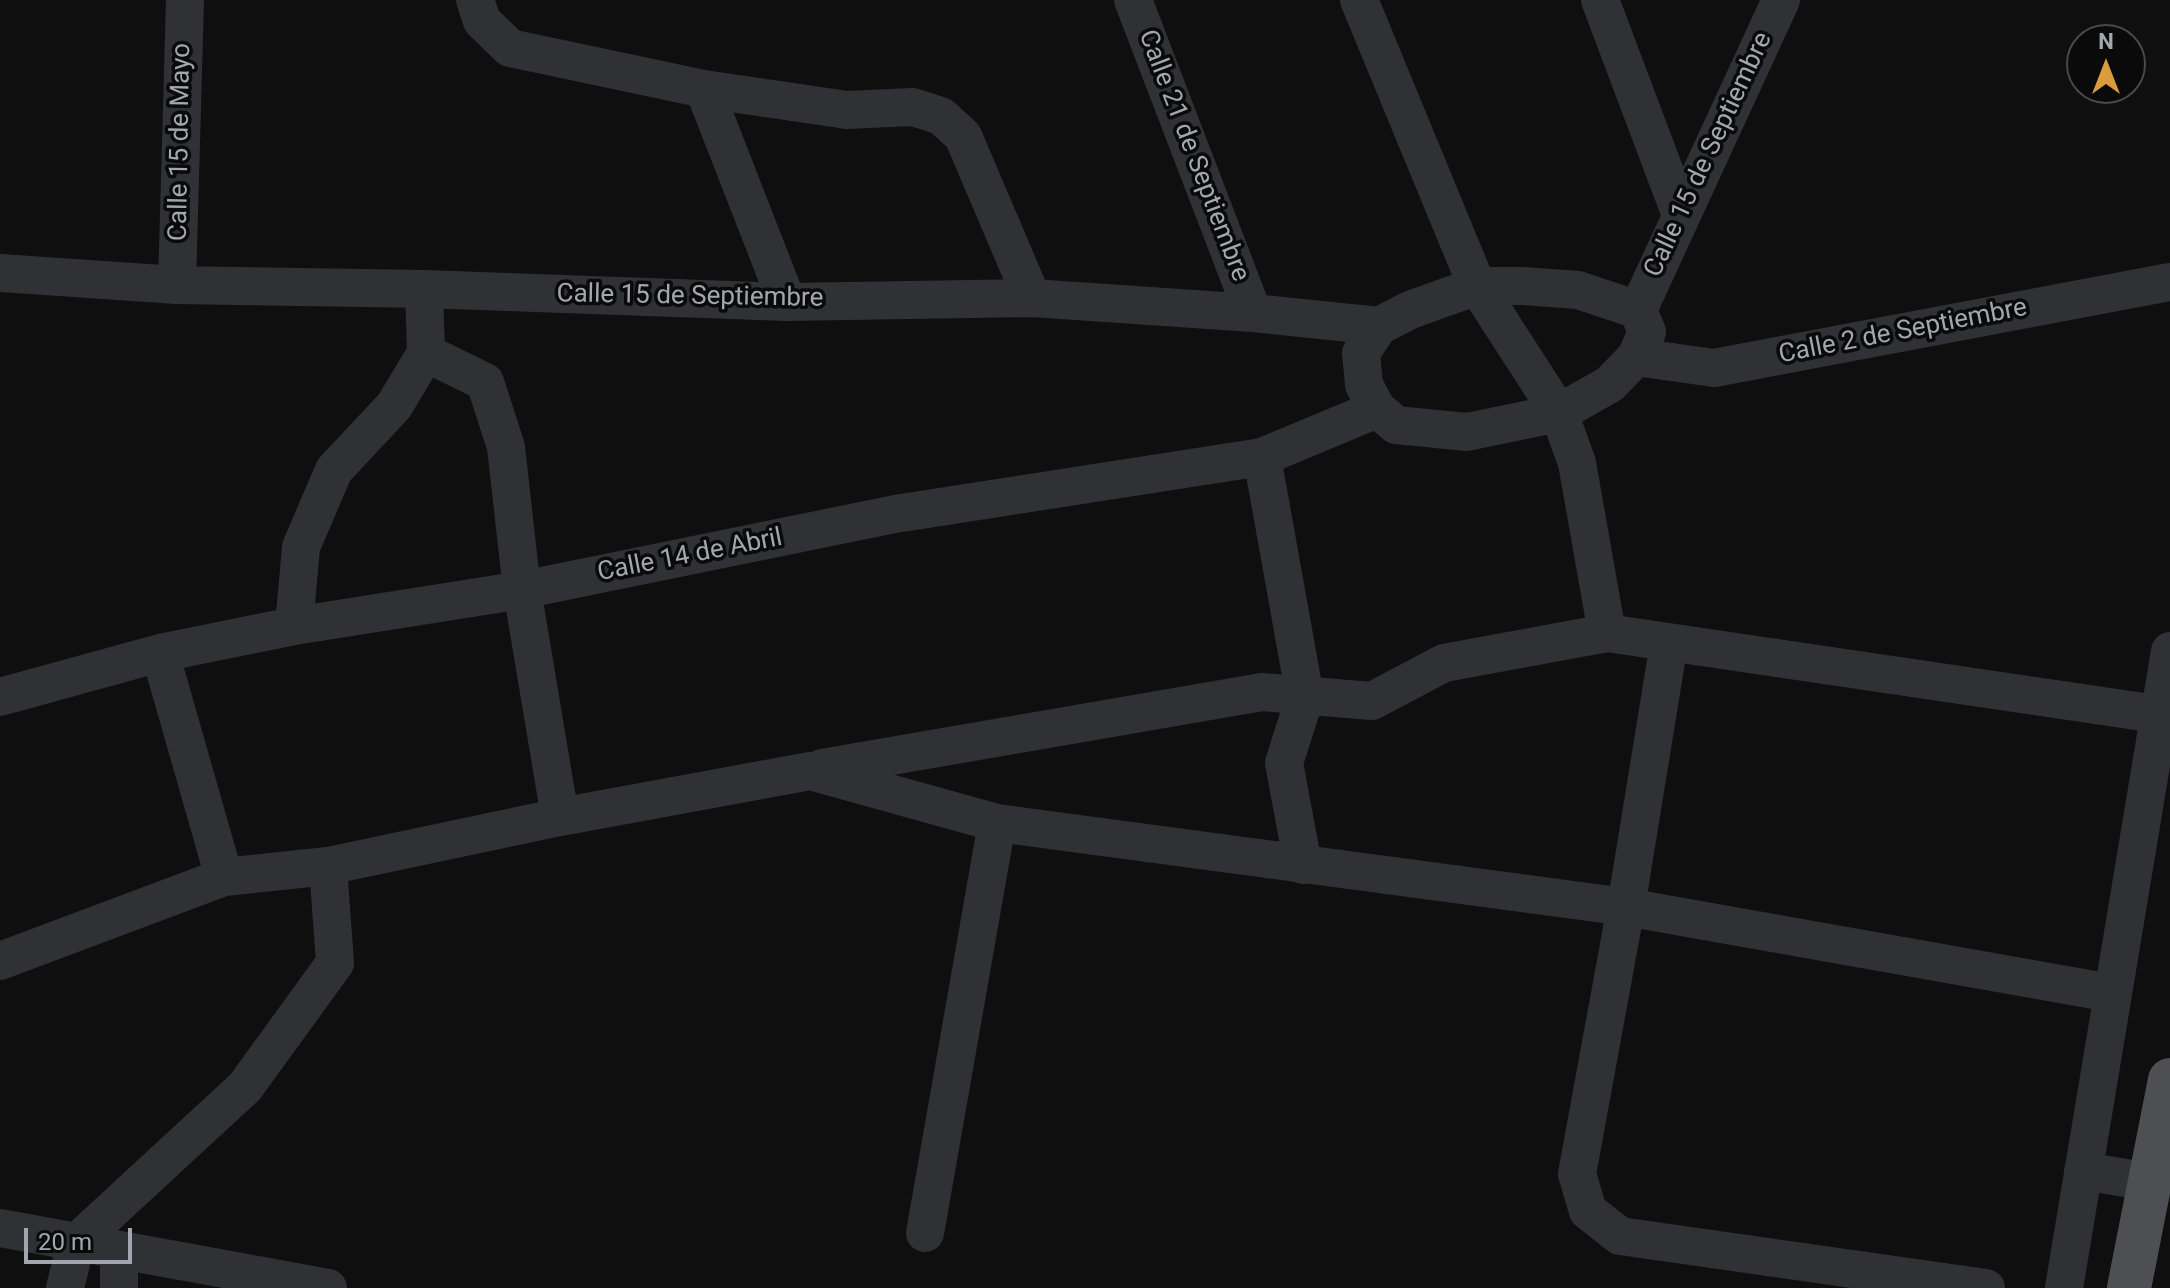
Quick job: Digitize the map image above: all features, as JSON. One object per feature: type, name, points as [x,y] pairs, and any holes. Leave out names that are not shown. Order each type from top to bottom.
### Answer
[{"type":"main road","points":[[2129,1288],[2170,1080]]},
{"type":"street","name":"Calle 15 de Mayo","points":[[177,285],[185,0]]},
{"type":"street","points":[[475,0],[482,21],[510,48],[704,89],[847,110],[913,107],[941,116],[963,136],[1032,298]]},
{"type":"street","name":"Calle 21 de Septiembre","points":[[1133,0],[1253,313]]},
{"type":"street","points":[[1359,0],[1477,286],[1559,413],[1577,463],[1607,633]]},
{"type":"street","points":[[1600,0],[1681,215]]},
{"type":"street","name":"Calle 15 de Septiembre","points":[[1638,310],[1781,0]]},
{"type":"street","points":[[704,89],[787,302]]},
{"type":"street","name":"Calle 15 de Septiembre","points":[[0,273],[177,285],[424,289],[787,302],[1032,298],[1253,313],[1379,326]]},
{"type":"street","name":"Calle 2 de Septiembre","points":[[1636,357],[1714,368],[2170,282]]},
{"type":"street","points":[[1477,286],[1578,290],[1638,310],[1647,332],[1636,357],[1610,384],[1559,413],[1467,432],[1396,425],[1377,409],[1364,385],[1361,353],[1379,326],[1410,310],[1477,286]]},
{"type":"street","points":[[294,626],[301,547],[334,470],[394,406],[426,353],[424,289]]},
{"type":"street","points":[[426,353],[485,382],[506,447],[522,590],[560,817]]},
{"type":"street","name":"Calle 14 de Abril","points":[[0,697],[160,653],[294,626],[522,590],[895,514],[1262,457],[1377,409]]},
{"type":"street","points":[[1262,457],[1305,697],[1284,763],[1303,865]]},
{"type":"street","points":[[0,961],[224,877],[328,866],[560,817],[1262,692],[1372,701],[1444,663],[1607,633],[2164,715]]},
{"type":"street","points":[[1669,643],[1626,907],[1577,1174],[1588,1211],[1620,1236],[1986,1288]]},
{"type":"street","points":[[2064,1288],[2111,993],[2164,715],[2170,651]]},
{"type":"street","points":[[160,653],[224,877]]},
{"type":"street","points":[[810,771],[997,823],[1626,907],[2111,993]]},
{"type":"street","points":[[925,1233],[997,823]]},
{"type":"street","points":[[65,1288],[76,1243],[245,1087],[335,963],[328,866]]},
{"type":"street","points":[[2083,1171],[2150,1182]]},
{"type":"street","points":[[0,1228],[328,1288]]},
{"type":"street","points":[[119,1250],[119,1288]]}]
